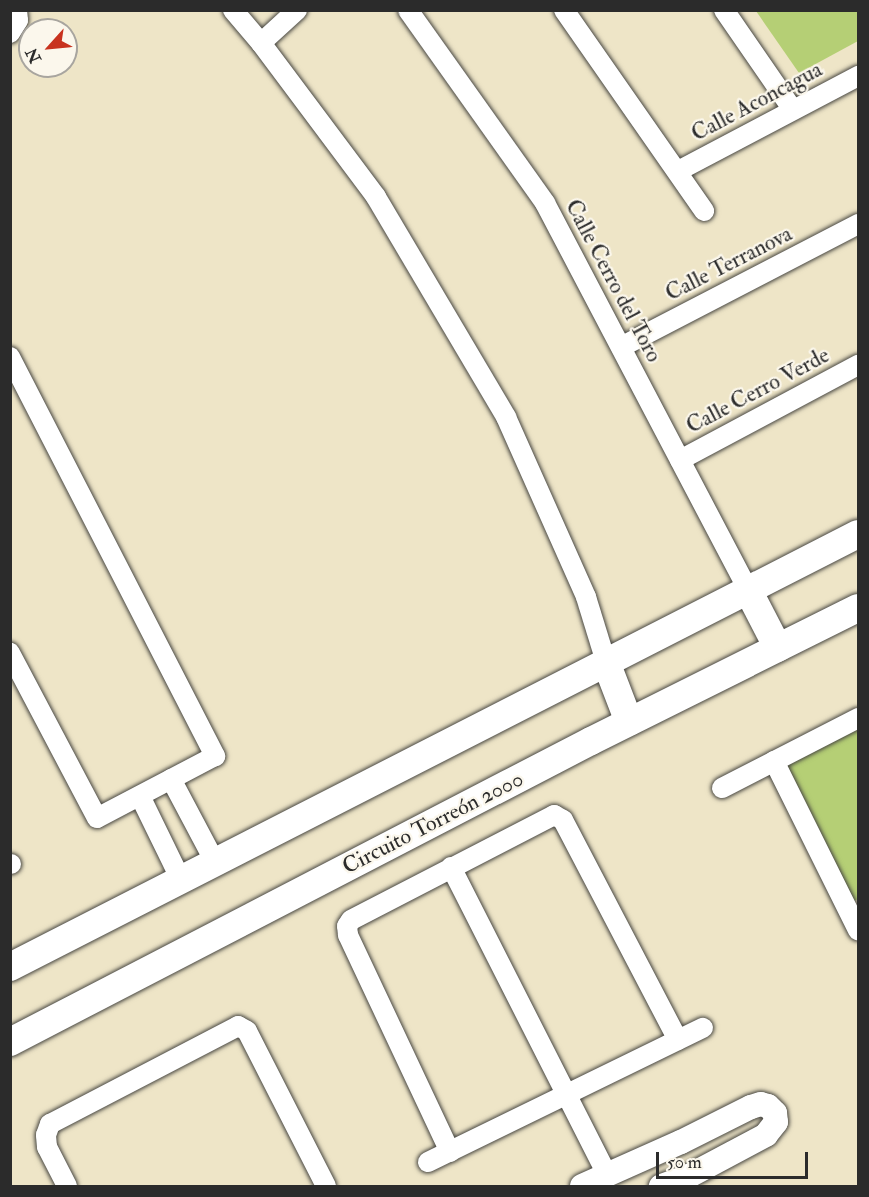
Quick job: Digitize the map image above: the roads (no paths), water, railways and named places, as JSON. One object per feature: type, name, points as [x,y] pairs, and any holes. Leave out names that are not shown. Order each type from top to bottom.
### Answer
[{"type":"main road","points":[[10,967],[858,534]]},
{"type":"main road","points":[[748,590],[778,648]]},
{"type":"main road","name":"Circuito Torreón 2000","points":[[10,1042],[629,722],[858,608]]},
{"type":"main road","points":[[606,662],[629,722]]},
{"type":"street","points":[[10,33],[18,20],[17,10]]},
{"type":"street","points":[[233,10],[261,43],[376,197],[506,417],[586,597],[606,662]]},
{"type":"street","points":[[261,43],[297,10]]},
{"type":"street","name":"Calle Cerro del Toro","points":[[408,10],[545,203],[748,590]]},
{"type":"street","points":[[564,10],[704,211]]},
{"type":"street","points":[[724,10],[793,110]]},
{"type":"street","name":"Calle Aconcagua","points":[[678,171],[858,76]]},
{"type":"street","name":"Calle Terranova","points":[[621,347],[858,224]]},
{"type":"street","points":[[10,357],[216,756],[97,818],[10,653]]},
{"type":"street","name":"Calle Cerro Verde","points":[[680,460],[858,365]]},
{"type":"street","points":[[722,788],[858,718]]},
{"type":"street","points":[[774,761],[858,930]]},
{"type":"street","points":[[171,779],[215,862]]},
{"type":"street","points":[[140,796],[181,880]]},
{"type":"street","points":[[450,1152],[348,935],[347,926],[351,920],[554,815],[558,816],[678,1040]]},
{"type":"street","points":[[451,867],[607,1174]]},
{"type":"street","points":[[67,1186],[47,1147],[45,1135],[50,1124],[238,1026],[247,1030],[326,1186]]},
{"type":"street","points":[[428,1162],[703,1028]]},
{"type":"street","points":[[582,1186],[681,1142],[751,1107],[761,1104],[768,1106],[775,1113],[776,1122],[766,1135],[691,1181],[661,1186]]}]
